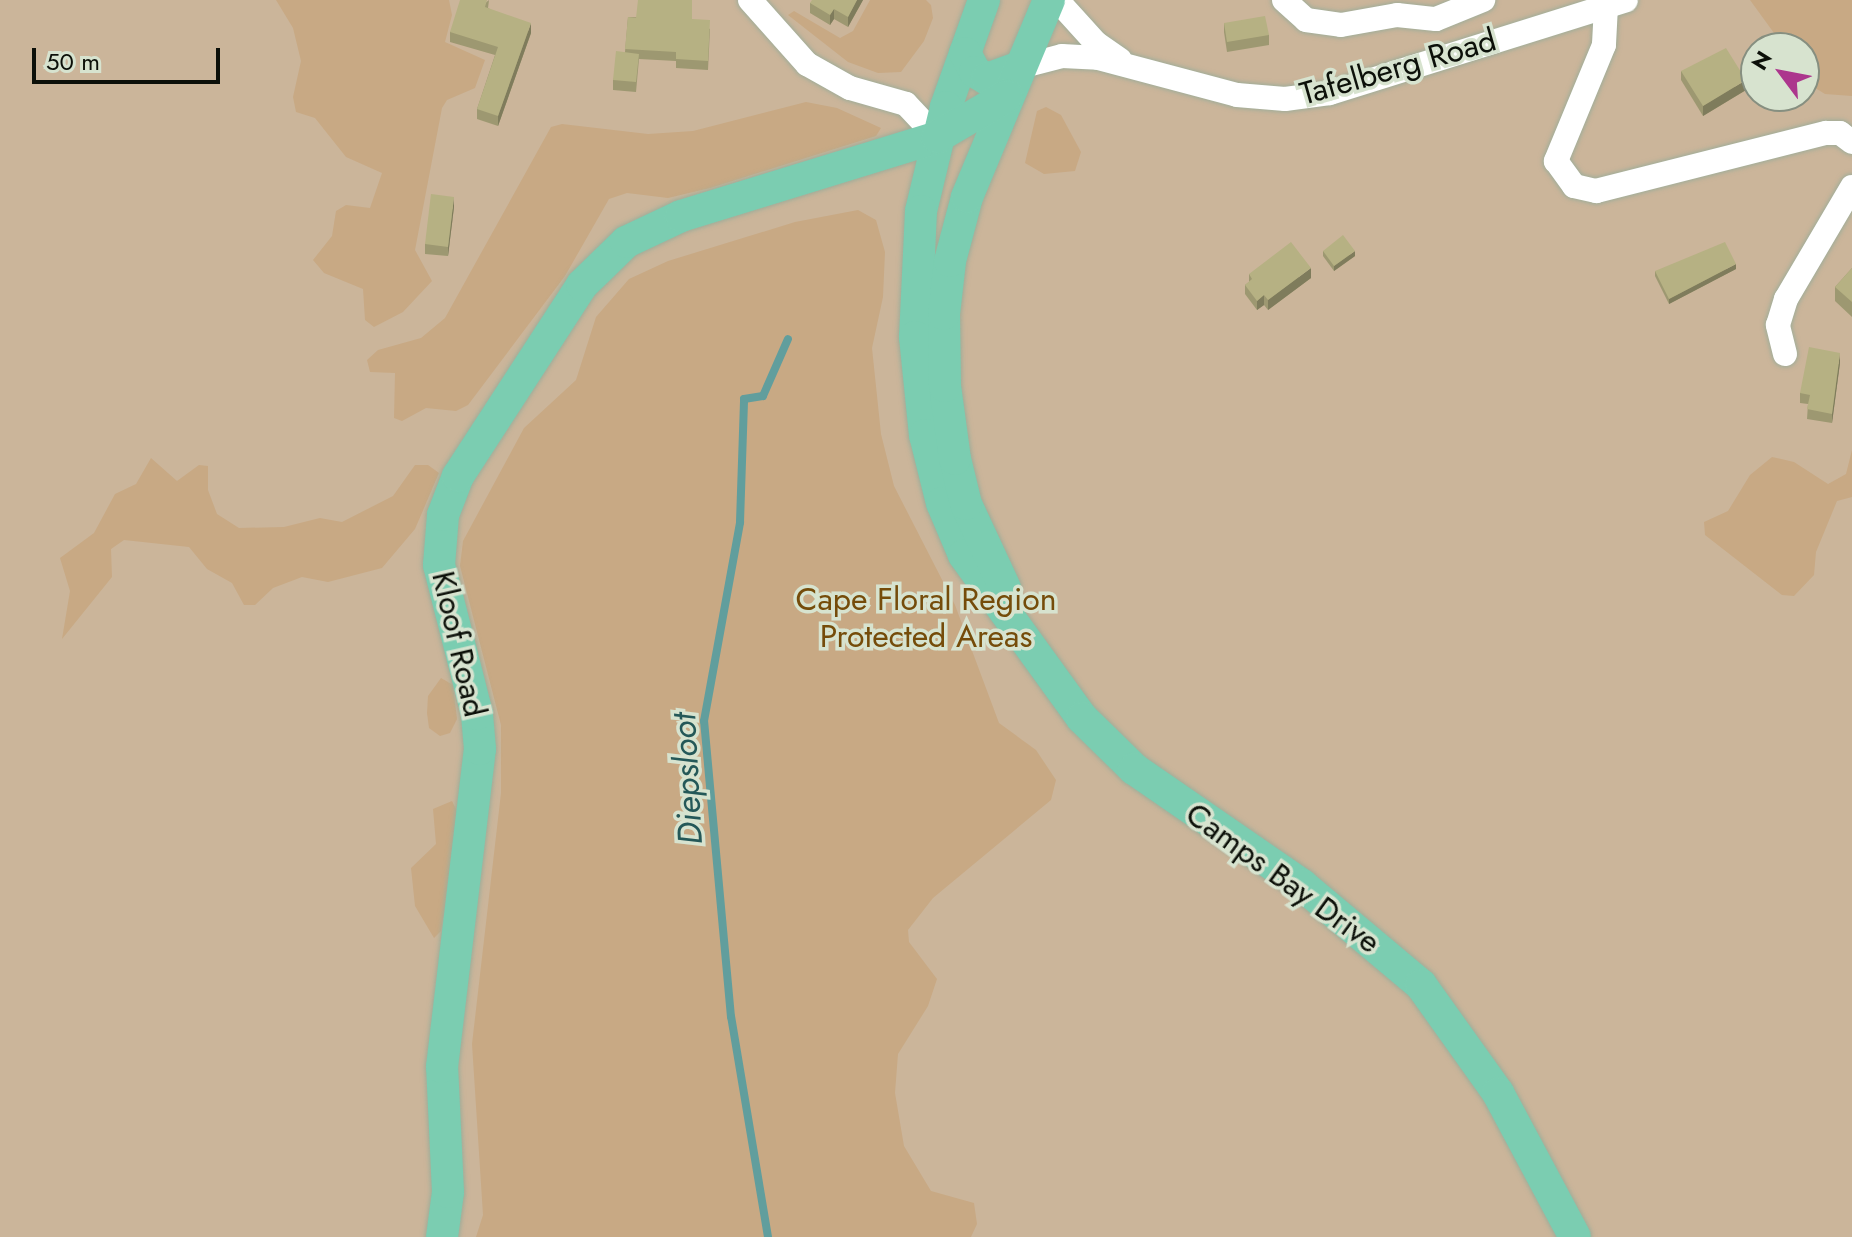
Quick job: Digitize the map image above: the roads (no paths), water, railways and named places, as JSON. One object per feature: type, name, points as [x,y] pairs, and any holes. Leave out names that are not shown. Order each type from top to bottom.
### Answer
[{"type":"main road","name":"Camps Bay Drive","points":[[984,0],[937,137],[921,211],[917,266],[915,337],[925,435],[964,555],[1039,664],[1082,718],[1134,769],[1302,885],[1421,985],[1498,1093],[1575,1237]]},
{"type":"main road","name":"Camps Bay Drive","points":[[1039,664],[966,504],[945,386],[950,261],[967,197],[1049,0]]},
{"type":"main road","points":[[965,53],[975,72],[987,79],[1014,82]]},
{"type":"main road","name":"Kloof Road","points":[[442,1237],[448,1192],[442,1067],[480,739],[439,565],[440,531],[452,489],[582,285],[626,242],[681,216],[937,137],[1014,82]]},
{"type":"lane","points":[[750,0],[807,64],[850,88],[906,104],[937,137]]},
{"type":"lane","name":"Tafelberg Road","points":[[1057,0],[1096,43],[1122,61]]},
{"type":"lane","points":[[1284,0],[1318,24],[1404,8],[1436,19],[1472,2]]},
{"type":"lane","points":[[1616,3],[1604,45],[1556,161],[1574,186],[1596,191],[1826,133],[1840,133],[1852,142]]},
{"type":"lane","name":"Tafelberg Road","points":[[1014,82],[1062,56],[1122,61],[1237,95],[1285,99],[1330,93],[1550,10],[1616,3]]},
{"type":"lane","points":[[1785,354],[1780,312],[1852,187]]},
{"type":"waterway","name":"Diepsloot","points":[[768,1237],[731,1017],[704,721],[740,522],[744,399],[763,396],[788,339]]},
{"type":"park label","name":"Cape Floral Region Protected Areas","points":[[926,618]]}]
